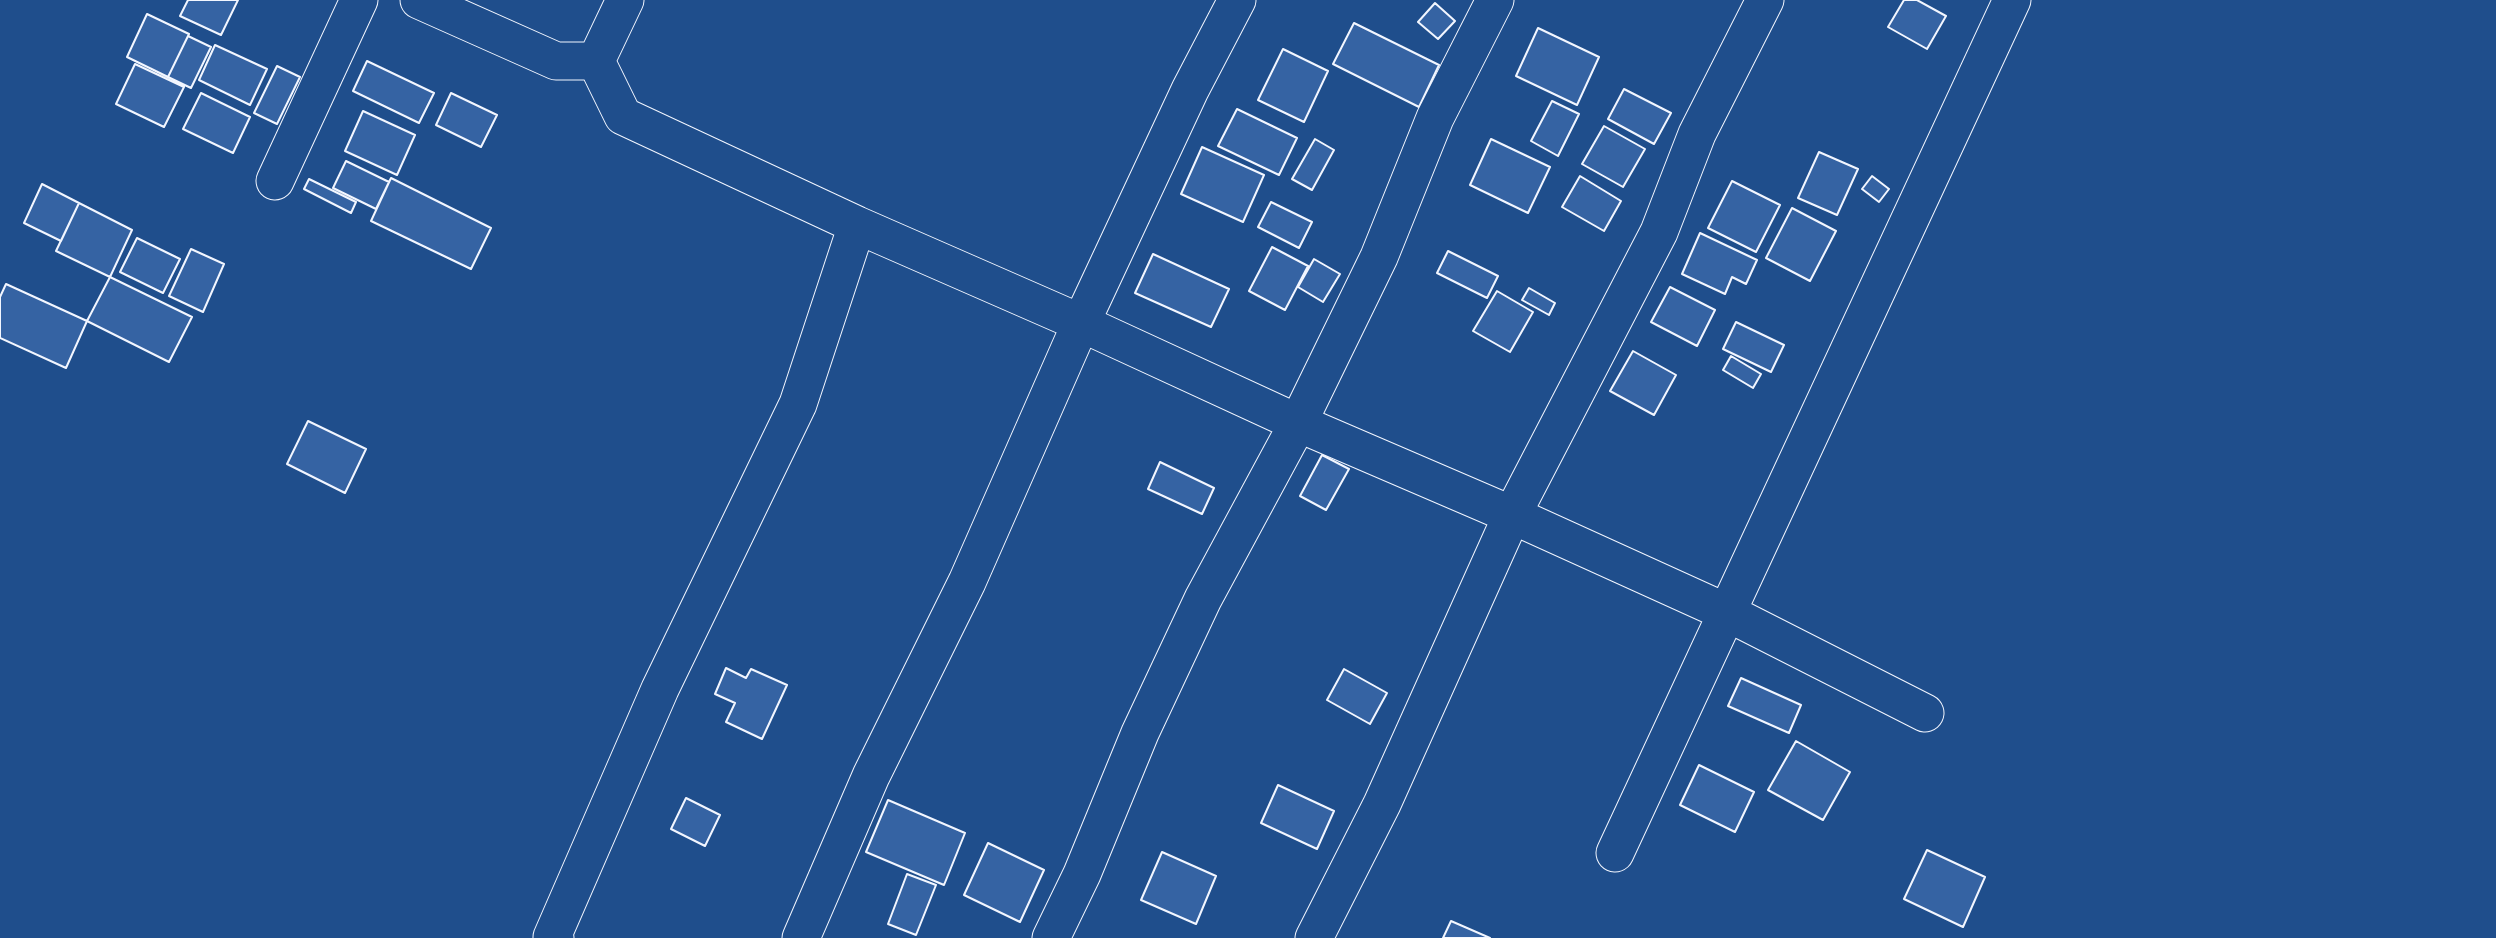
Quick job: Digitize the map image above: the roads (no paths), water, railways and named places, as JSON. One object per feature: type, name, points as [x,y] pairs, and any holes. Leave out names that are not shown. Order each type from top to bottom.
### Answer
[{"type":"street","points":[[275,181],[359,0]]},
{"type":"street","points":[[419,0],[556,61],[596,61]]},
{"type":"street","points":[[596,61],[625,0]]},
{"type":"street","points":[[801,938],[871,776],[967,582],[1081,323],[1190,90],[1237,0]]},
{"type":"street","points":[[1051,938],[1082,874],[1140,733],[1203,600],[1298,423],[1379,257],[1435,118],[1495,0]]},
{"type":"street","points":[[1314,938],[1382,804],[1512,515],[1659,232],[1697,134],[1765,0]]},
{"type":"street","points":[[1615,853],[2011,0]]},
{"type":"street","points":[[596,61],[623,116],[857,225],[1728,613],[1925,713]]},
{"type":"street","points":[[555,938],[552,937],[660,689],[798,404],[857,225]]}]
